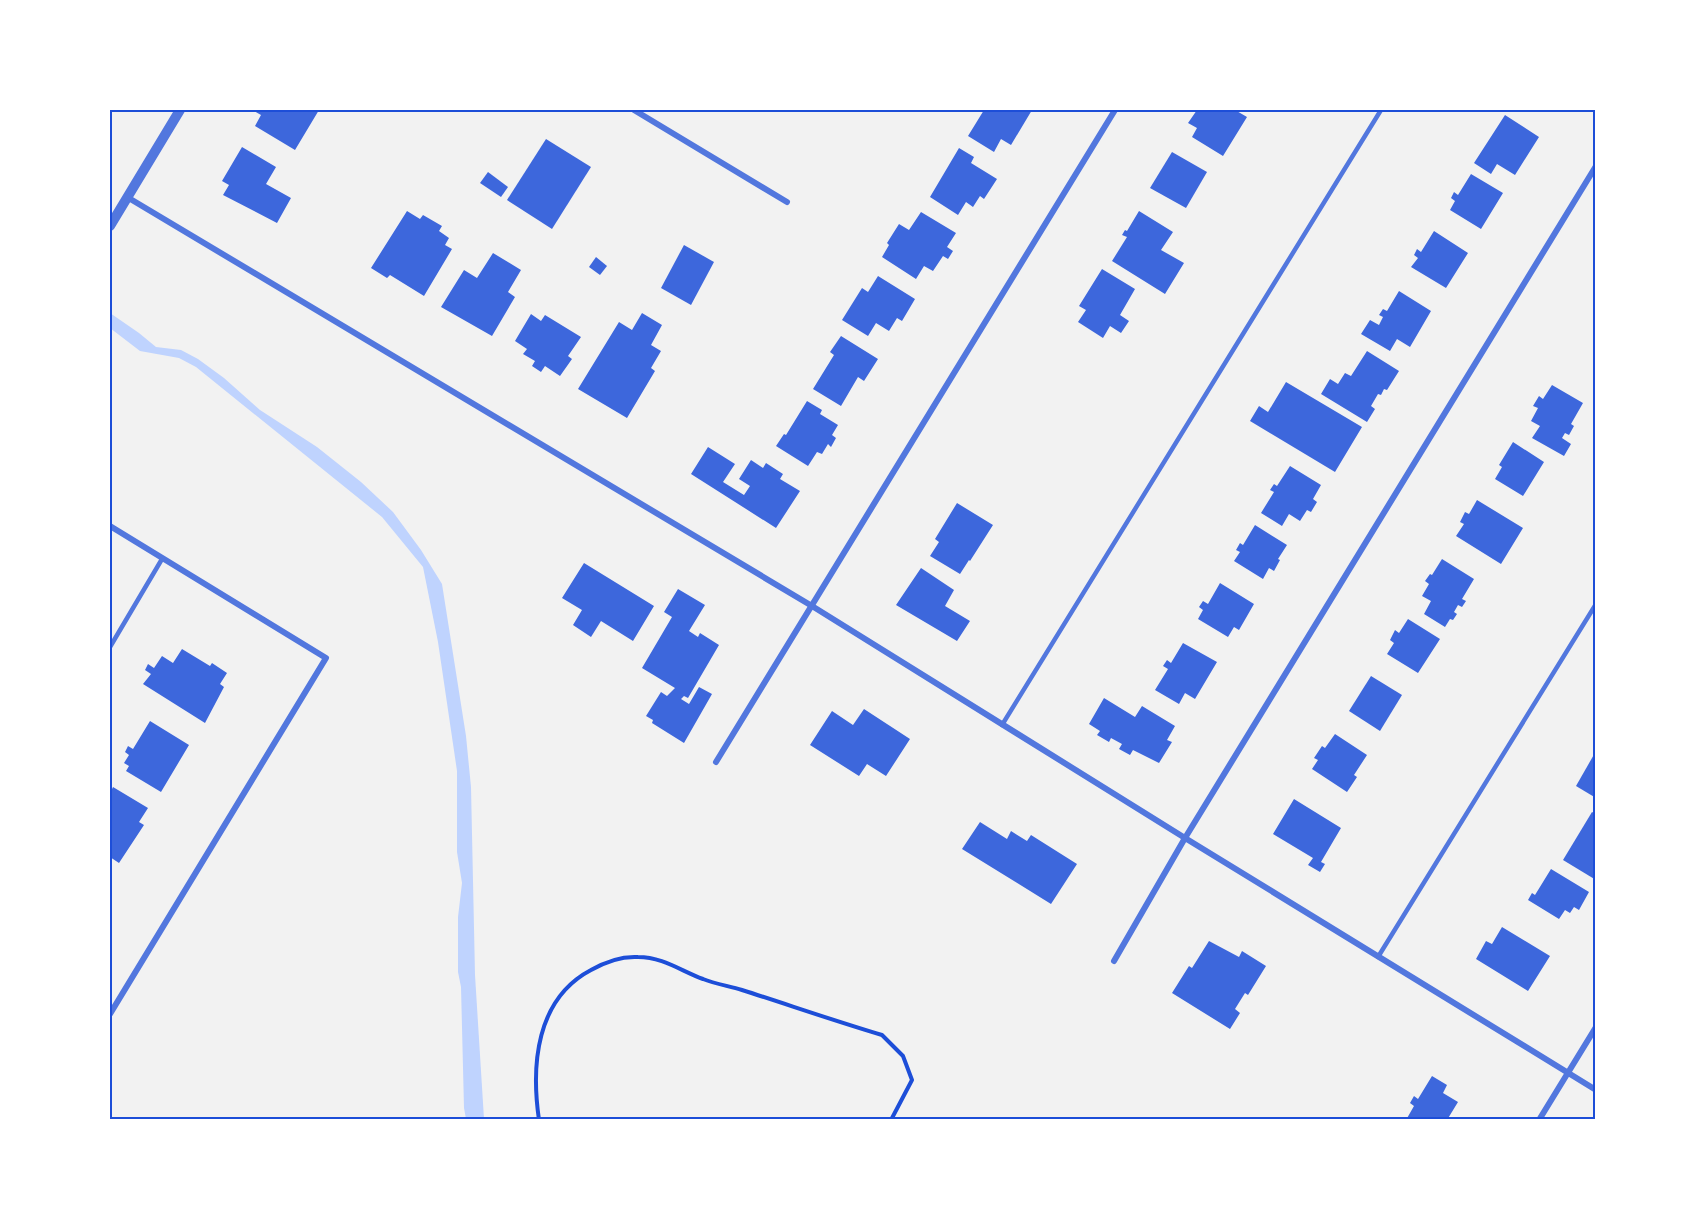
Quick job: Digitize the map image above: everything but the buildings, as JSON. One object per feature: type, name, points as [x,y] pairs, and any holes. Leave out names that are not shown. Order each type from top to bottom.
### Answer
[{"type":"street","points":[[110,226],[180,110]]},
{"type":"street","points":[[634,110],[787,202]]},
{"type":"street","points":[[716,762],[1115,110]]},
{"type":"street","points":[[1114,961],[1185,838],[1596,166]]},
{"type":"street","points":[[128,197],[812,606],[1596,1090]]},
{"type":"street","points":[[110,526],[326,658],[110,1014]]},
{"type":"street","points":[[1539,1119],[1596,1027]]},
{"type":"lane","points":[[1002,725],[1381,110]]},
{"type":"lane","points":[[110,647],[162,559]]},
{"type":"lane","points":[[1378,957],[1596,604]]},
{"type":"path","points":[[539,1119],[536,1101],[536,1061],[542,1031],[554,1003],[580,976],[608,961],[638,957],[666,962],[702,979],[882,1035],[903,1056],[912,1080],[891,1119]]},
{"type":"water","points":[[110,313],[156,347],[181,350],[198,359],[224,378],[260,410],[317,447],[361,482],[393,512],[442,584],[466,736],[471,787],[475,975],[484,1119],[466,1119],[464,1108],[461,987],[458,972],[458,917],[462,883],[457,852],[457,771],[438,642],[423,567],[382,517],[196,367],[179,358],[140,351],[110,328]]}]
